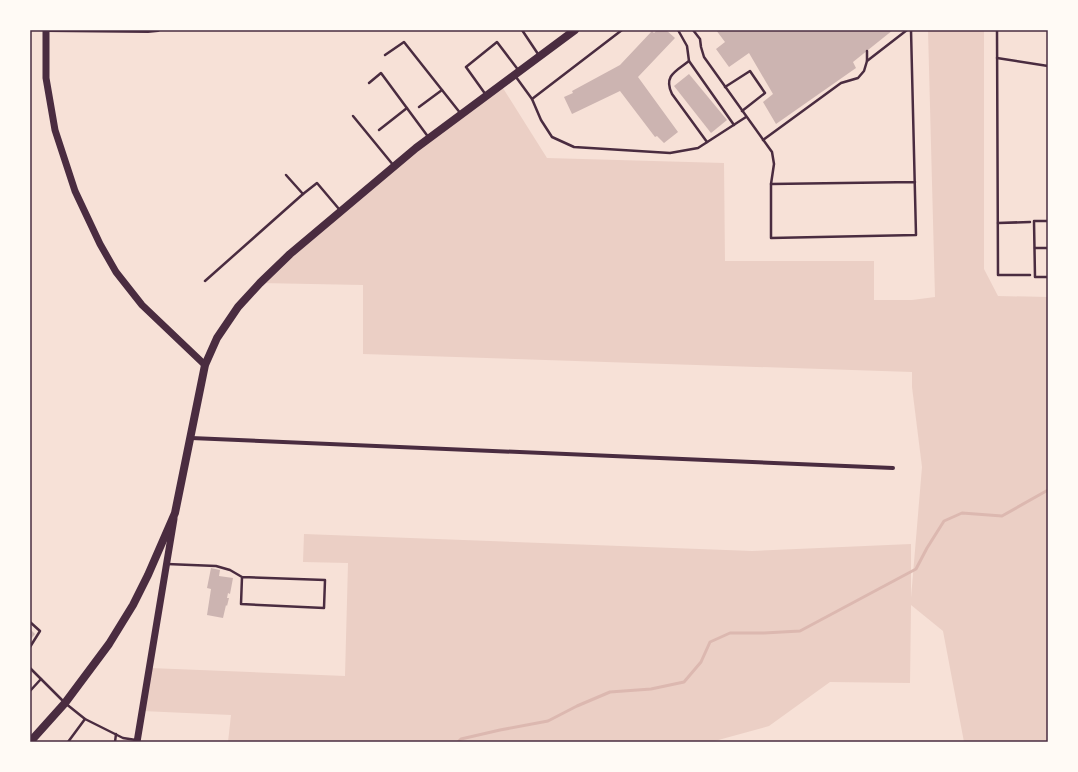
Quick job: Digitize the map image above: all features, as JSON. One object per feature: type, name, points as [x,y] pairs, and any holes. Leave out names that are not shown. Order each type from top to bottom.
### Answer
[{"type":"main road","points":[[31,738],[65,703],[109,644],[133,605],[148,575],[175,513],[205,365],[217,338],[238,308],[260,283],[290,254],[394,166],[429,138],[575,30]]},
{"type":"street","points":[[158,30],[46,30],[46,78],[55,130],[75,191],[100,244],[116,272],[142,305],[205,365]]},
{"type":"street","points":[[191,438],[893,468]]},
{"type":"street","points":[[138,741],[175,513]]},
{"type":"lane","points":[[522,30],[540,56]]},
{"type":"lane","points":[[532,99],[622,30]]},
{"type":"lane","points":[[678,30],[687,46],[689,61],[734,125]]},
{"type":"lane","points":[[693,30],[700,39],[704,57],[772,152],[774,164],[770,184],[771,238],[916,235],[911,30]]},
{"type":"lane","points":[[867,61],[907,30]]},
{"type":"lane","points":[[997,30],[998,275],[1030,275]]},
{"type":"lane","points":[[385,56],[404,42],[462,114]]},
{"type":"lane","points":[[486,96],[466,66],[497,42],[517,73],[532,99],[541,120],[552,137],[574,147],[670,154],[698,148],[746,117]]},
{"type":"lane","points":[[763,140],[841,83],[858,78],[864,71],[867,61],[866,51]]},
{"type":"lane","points":[[997,58],[1048,66]]},
{"type":"lane","points":[[689,61],[673,73],[669,79],[668,86],[672,94],[707,142]]},
{"type":"lane","points":[[725,87],[750,71],[765,94],[742,111]]},
{"type":"lane","points":[[369,83],[381,73],[429,138]]},
{"type":"lane","points":[[419,107],[442,90]]},
{"type":"lane","points":[[379,130],[407,108]]},
{"type":"lane","points":[[353,116],[394,166]]},
{"type":"lane","points":[[286,175],[303,194]]},
{"type":"lane","points":[[770,184],[915,182]]},
{"type":"lane","points":[[205,280],[317,183],[341,211]]},
{"type":"lane","points":[[1048,221],[1034,221],[1035,277],[1048,277]]},
{"type":"lane","points":[[998,223],[1030,222]]},
{"type":"lane","points":[[1034,248],[1048,248]]},
{"type":"lane","points":[[167,564],[216,566],[230,570],[242,577],[325,580],[324,608],[241,604],[242,577]]},
{"type":"lane","points":[[30,622],[40,631],[30,647]]},
{"type":"lane","points":[[30,668],[65,703],[85,719],[123,738],[138,741]]},
{"type":"lane","points":[[30,691],[41,679]]},
{"type":"lane","points":[[68,742],[85,719]]},
{"type":"lane","points":[[115,742],[116,734]]},
{"type":"shaded area","points":[[928,30],[984,30],[984,269],[998,296],[1048,297],[1048,742],[964,742],[943,631],[911,605],[910,683],[830,682],[769,726],[711,742],[228,742],[231,715],[142,711],[150,668],[345,676],[348,563],[303,562],[304,534],[752,551],[911,544],[911,598],[922,467],[912,387],[912,372],[363,354],[363,285],[260,283],[416,148],[501,85],[547,158],[724,163],[725,261],[874,261],[874,300],[912,300],[935,297]]},
{"type":"building","points":[[657,30],[666,30],[675,38],[638,77],[678,132],[664,143],[657,136],[655,137],[620,91],[572,114],[564,97],[573,93],[572,91],[620,65],[652,31],[654,33]]},
{"type":"building","points":[[716,30],[893,30],[853,62],[856,68],[776,124],[763,102],[773,94],[749,53],[729,67],[716,49],[725,42]]},
{"type":"building","points":[[689,74],[727,120],[711,133],[674,86]]},
{"type":"building","points":[[211,568],[220,570],[219,576],[233,578],[230,594],[228,593],[227,598],[229,598],[223,618],[207,615],[211,589],[207,588]]},
{"type":"building","points":[[30,629],[35,634],[30,640]]},
{"type":"waterway","points":[[458,742],[461,739],[548,721],[577,706],[610,692],[651,689],[684,682],[701,662],[710,642],[730,633],[800,631],[916,569],[944,521],[962,513],[1002,516],[1048,490]]}]
